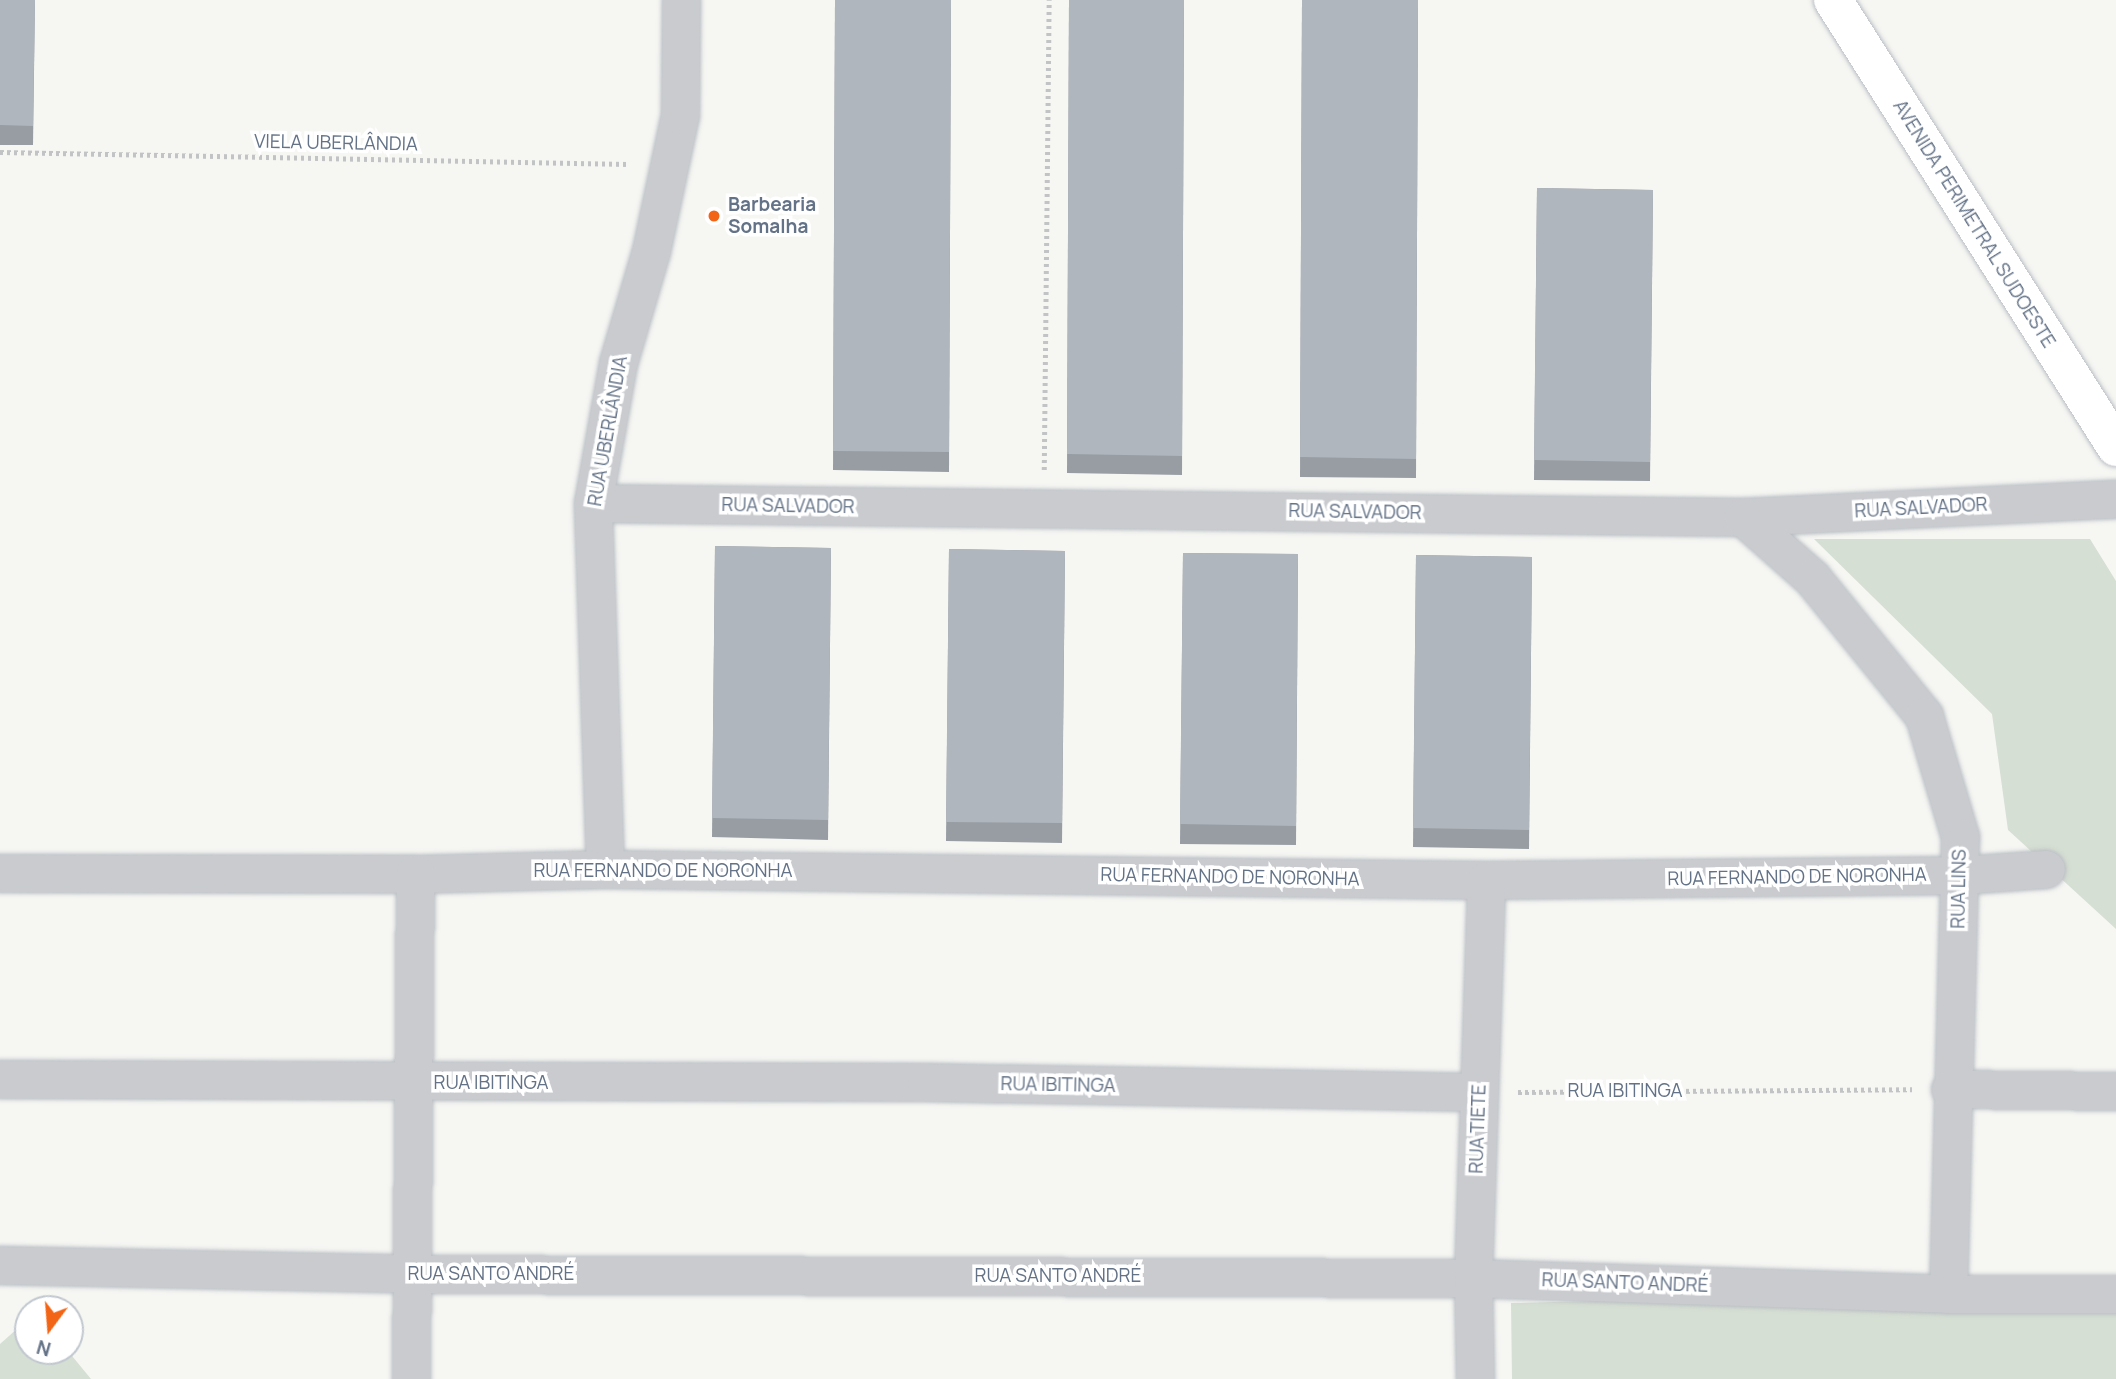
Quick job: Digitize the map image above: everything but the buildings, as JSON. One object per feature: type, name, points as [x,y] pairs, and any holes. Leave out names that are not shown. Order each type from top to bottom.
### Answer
[{"type":"main road","name":"AVENIDA PERIMETRAL SUDOESTE","points":[[1833,0],[2116,447]]},
{"type":"street","name":"RUA UBERLÂNDIA","points":[[605,869],[593,503],[618,363],[670,165],[680,114],[681,0]]},
{"type":"street","name":"RUA SALVADOR","points":[[593,503],[1743,517],[2116,499]]},
{"type":"street","name":"RUA LINS","points":[[1743,517],[1812,578],[1924,716],[1960,837],[1962,875],[1950,1089],[1948,1294]]},
{"type":"street","name":"RUA FERNANDO DE NORONHA","points":[[0,873],[415,874],[605,869],[1486,880],[1962,875],[2046,869]]},
{"type":"street","points":[[411,1379],[416,1083],[415,874]]},
{"type":"street","name":"RUA TIETE","points":[[1475,1379],[1473,1278],[1486,880]]},
{"type":"street","name":"RUA IBITINGA","points":[[0,1079],[416,1083],[926,1082],[1479,1092]]},
{"type":"street","points":[[1950,1089],[2116,1091]]},
{"type":"street","name":"RUA SANTO ANDRÉ","points":[[0,1265],[413,1274],[1473,1278],[1948,1294],[2116,1294]]},
{"type":"path","points":[[1044,509],[1049,0]]},
{"type":"path","name":"VIELA UBERLÂNDIA","points":[[0,152],[670,165]]},
{"type":"path","name":"RUA IBITINGA","points":[[1479,1092],[1950,1089]]},
{"type":"shaded area","points":[[1814,539],[2090,539],[2116,581],[2116,929],[2008,830],[1992,714]]},
{"type":"shaded area","points":[[2116,1288],[2116,1379],[1512,1379],[1511,1303]]},
{"type":"shaded area","points":[[14,1332],[14,1365],[80,1365],[91,1379],[0,1379],[0,1344]]},
{"type":"place","name":"Barbearia Somalha","points":[[714,216]]}]
